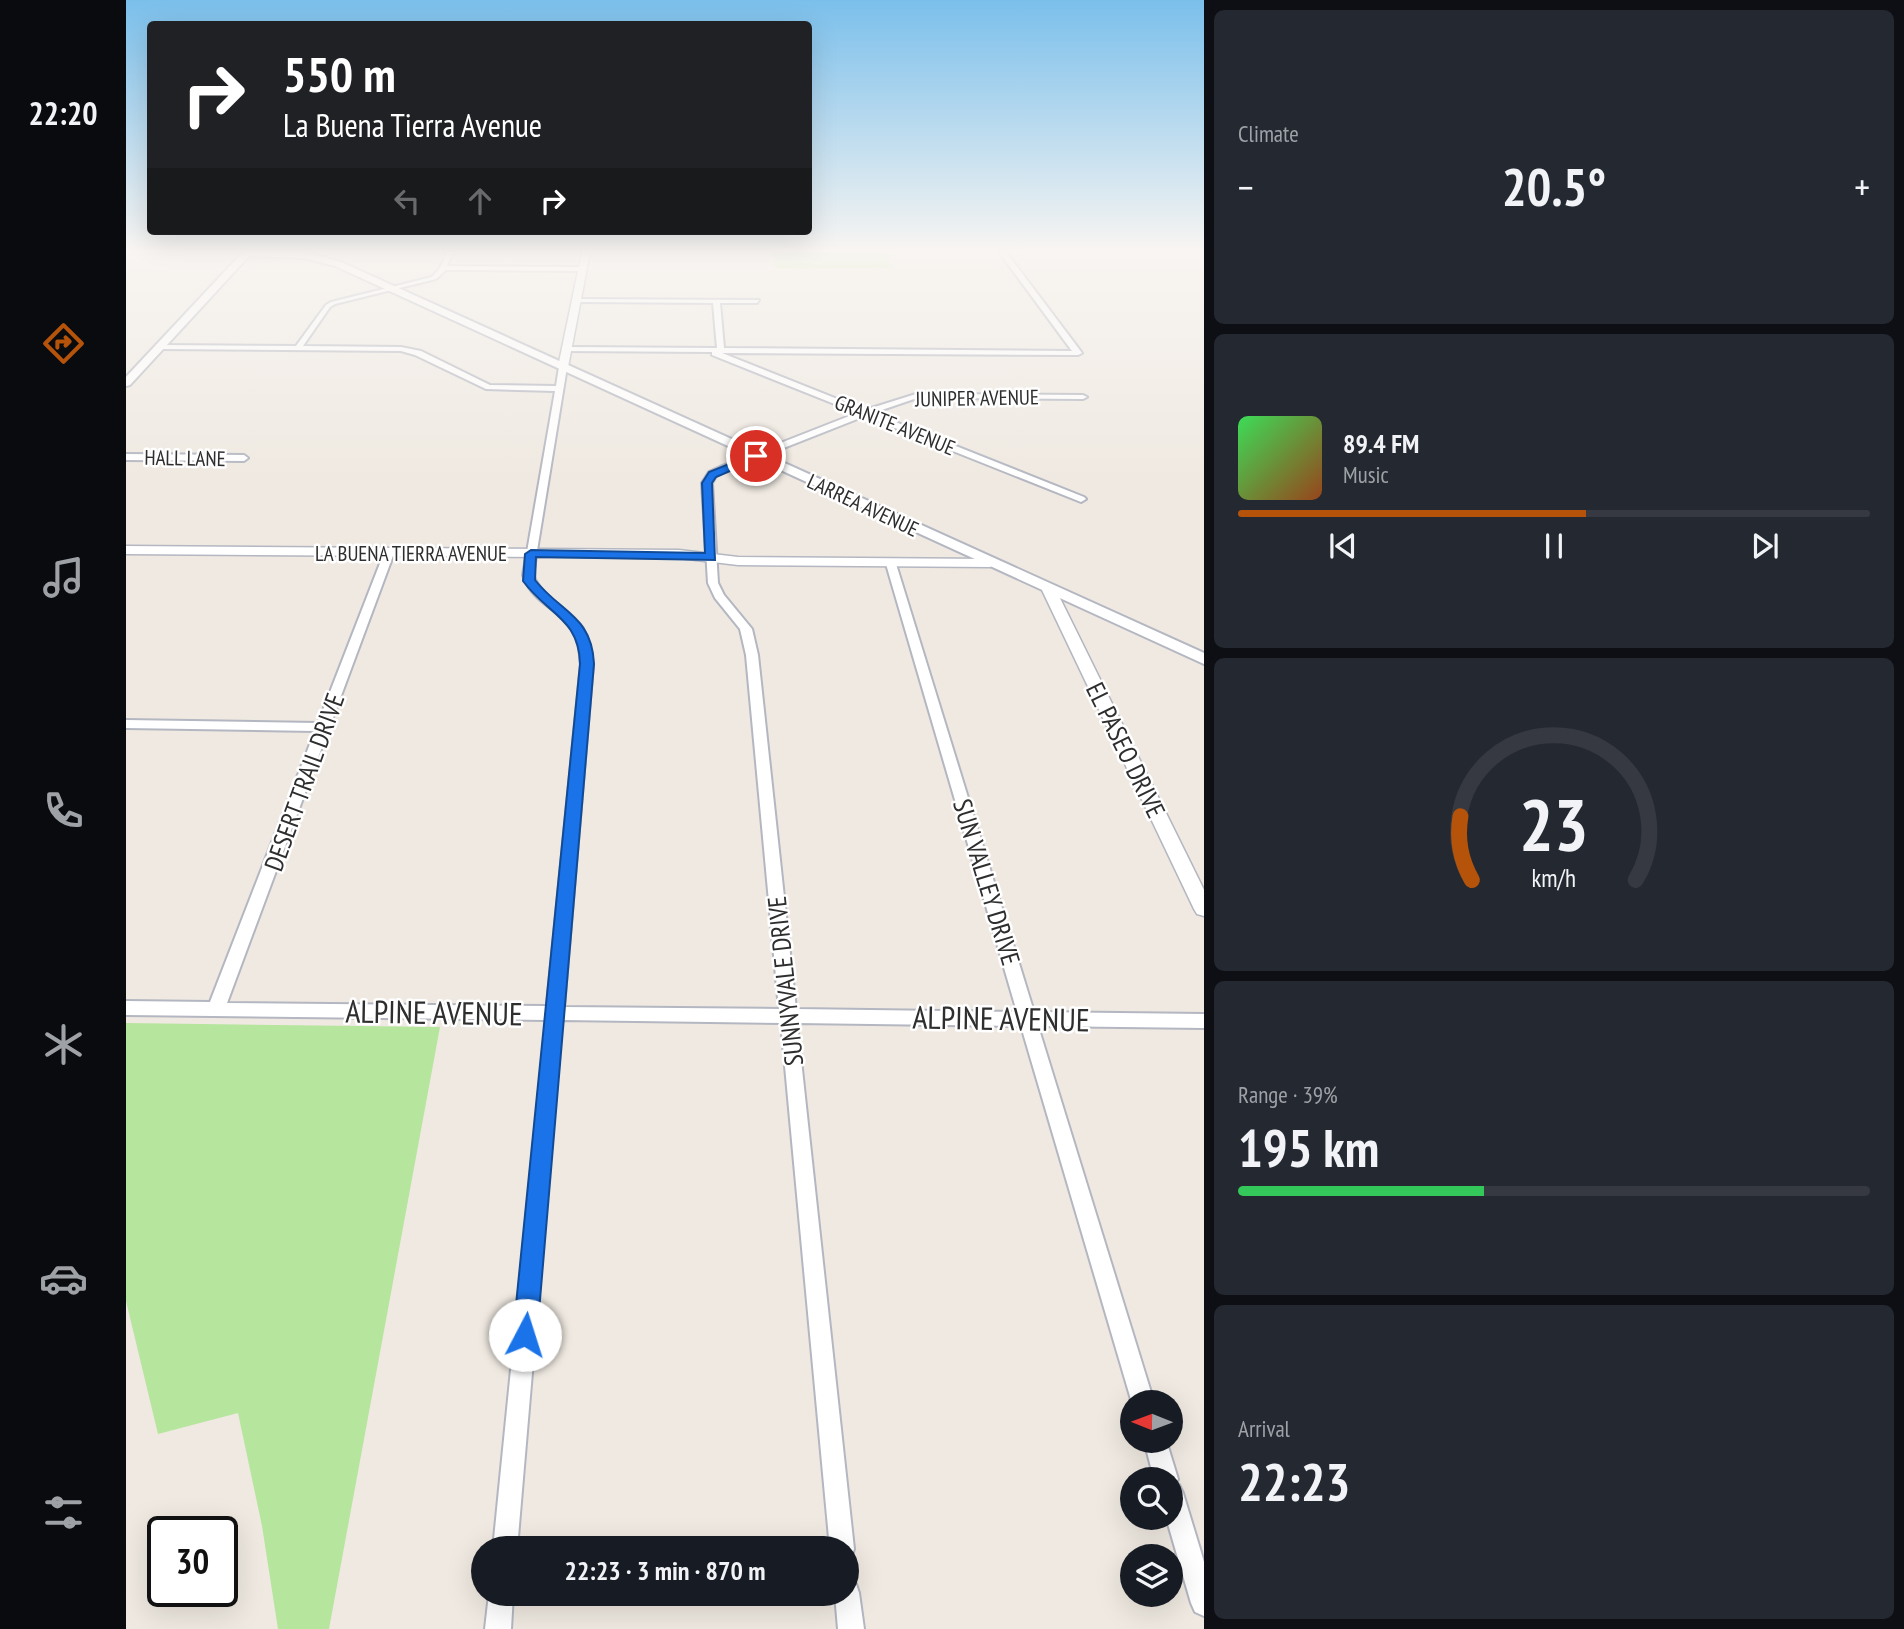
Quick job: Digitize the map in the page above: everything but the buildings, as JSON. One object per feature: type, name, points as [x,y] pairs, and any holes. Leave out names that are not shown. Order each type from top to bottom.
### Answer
[{"type":"main road","points":[[126,383],[177,328]]},
{"type":"main road","name":"LARREA AVENUE","points":[[479,328],[1204,659]]},
{"type":"street","points":[[299,347],[312,328]]},
{"type":"street","points":[[506,1536],[587,664],[586,644],[577,626],[534,587],[528,575],[572,328]]},
{"type":"street","points":[[719,328],[721,351]]},
{"type":"street","points":[[568,349],[1078,353],[1059,328]]},
{"type":"street","points":[[160,346],[410,350],[489,387],[560,389]]},
{"type":"street","name":"GRANITE AVENUE","points":[[710,351],[1081,499]]},
{"type":"street","name":"JUNIPER AVENUE","points":[[756,456],[864,413],[916,397],[1083,397]]},
{"type":"street","name":"SUNNYVALE DRIVE","points":[[756,456],[712,474],[707,483],[713,583],[719,596],[746,629],[752,655],[841,1536]]},
{"type":"street","name":"HALL LANE","points":[[126,457],[244,458]]},
{"type":"street","name":"LA BUENA TIERRA AVENUE","points":[[126,550],[679,554],[738,561],[990,563]]},
{"type":"street","name":"DESERT TRAIL DRIVE","points":[[216,1009],[389,553]]},
{"type":"street","name":"SUN VALLEY DRIVE","points":[[891,564],[1139,1390]]},
{"type":"street","name":"EL PASEO DRIVE","points":[[1049,590],[1204,909]]},
{"type":"street","points":[[126,724],[324,727]]},
{"type":"street","name":"ALPINE AVENUE","points":[[126,1007],[1204,1021]]},
{"type":"street","points":[[1182,1530],[1204,1603]]},
{"type":"street","points":[[498,1629],[500,1606]]},
{"type":"street","points":[[848,1606],[851,1629]]},
{"type":"green space","points":[[126,1023],[440,1027],[329,1629],[278,1629],[262,1526],[238,1413],[158,1434],[126,1301]]},
{"type":"route","points":[[525,1335],[587,664],[583,634],[560,610],[541,596],[529,581],[531,554],[679,554],[711,557],[707,483],[712,474],[756,456]]}]
